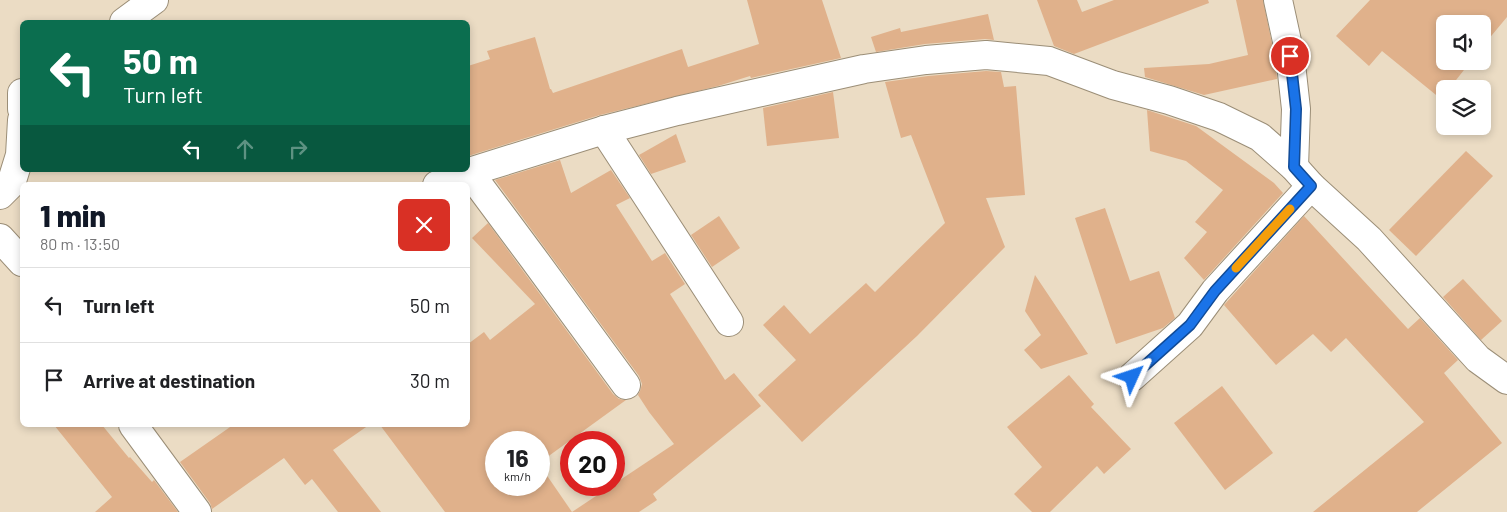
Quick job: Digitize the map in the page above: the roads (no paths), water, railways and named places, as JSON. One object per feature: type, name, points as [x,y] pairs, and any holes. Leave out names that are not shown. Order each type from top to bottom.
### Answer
[{"type":"street","points":[[127,20],[154,0]]},
{"type":"street","points":[[1132,377],[1190,325],[1302,176],[1290,56],[1278,0]]},
{"type":"street","points":[[470,171],[604,130],[864,68],[986,55],[1050,61],[1113,85],[1169,100],[1218,117],[1260,137],[1370,239],[1478,359],[1507,380]]},
{"type":"street","points":[[604,130],[729,322]]},
{"type":"street","points":[[0,195],[12,184],[20,155]]},
{"type":"street","points":[[444,182],[468,172],[626,385]]},
{"type":"street","points":[[0,238],[20,260]]},
{"type":"street","points":[[134,427],[196,512]]}]
